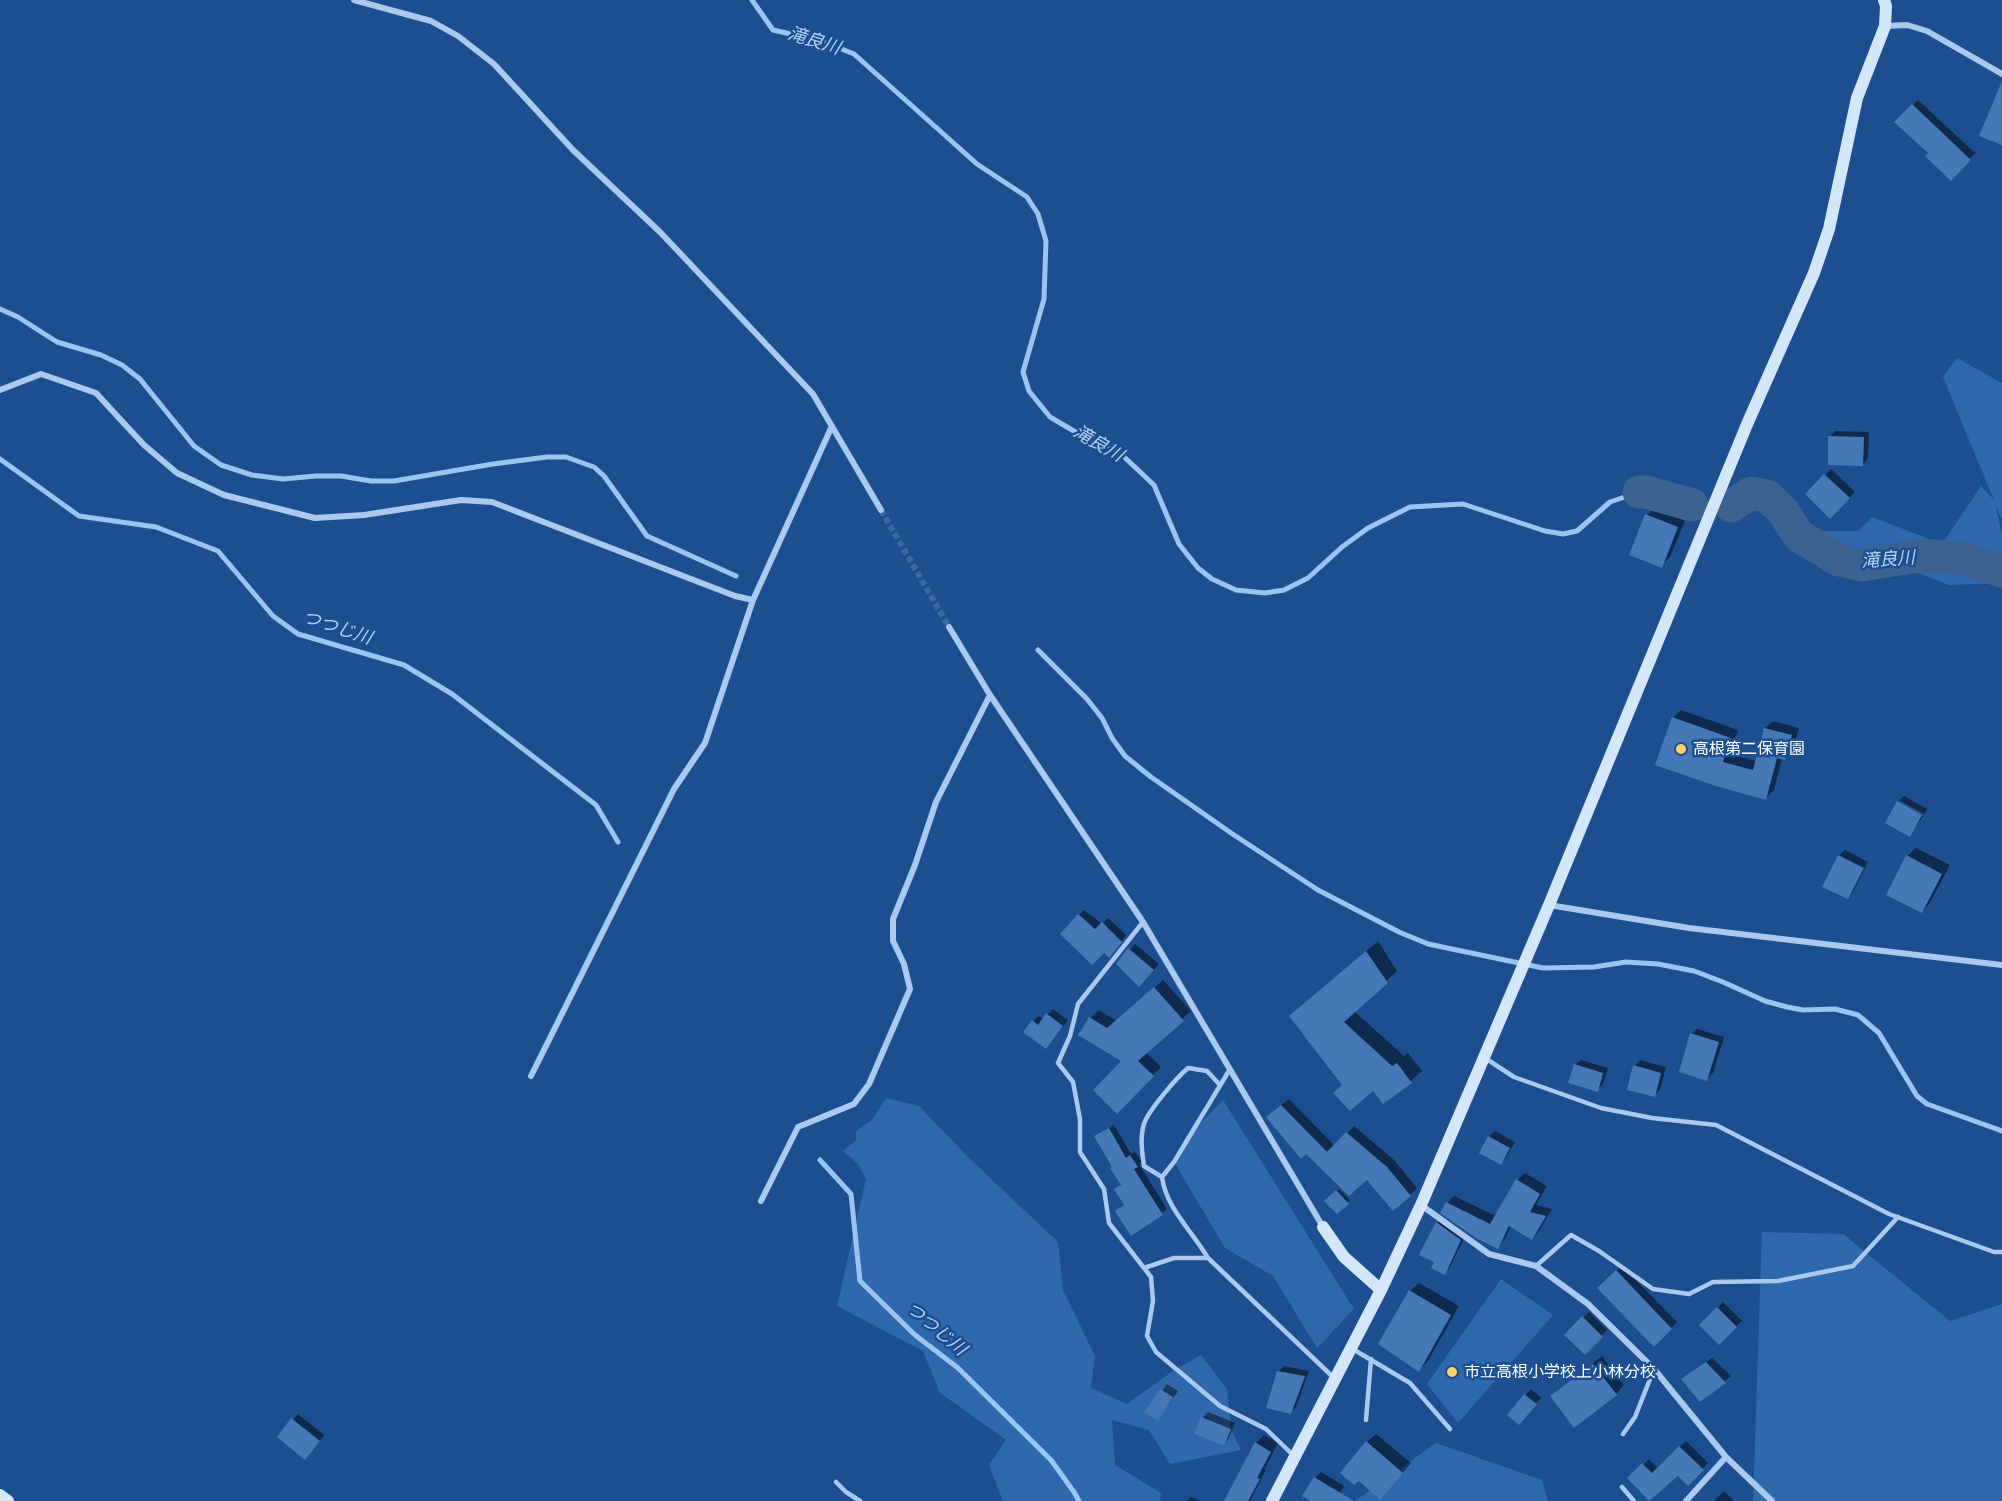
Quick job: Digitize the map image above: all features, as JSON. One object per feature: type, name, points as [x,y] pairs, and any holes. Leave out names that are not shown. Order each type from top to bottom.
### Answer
[{"type":"street","points":[[354,0],[431,21],[458,36],[494,64],[573,150],[660,232],[813,394],[881,510]]},
{"type":"street","points":[[1275,1498],[1381,1290],[1421,1205],[1549,905],[1748,422],[1814,273],[1829,229],[1857,98],[1885,26],[1884,0]]},
{"type":"street","points":[[1885,26],[1906,25],[1927,31],[2002,74]]},
{"type":"street","points":[[0,390],[41,374],[96,393],[144,445],[177,473],[224,495],[315,518],[364,515],[461,500],[492,502],[735,596],[753,600]]},
{"type":"street","points":[[531,1076],[674,789],[705,742],[753,600],[832,426]]},
{"type":"street","points":[[949,627],[990,694],[1143,922],[1323,1227],[1344,1257],[1381,1290]]},
{"type":"street","points":[[761,1201],[798,1127],[854,1104],[869,1084],[910,989],[893,941],[893,919],[915,865],[936,802],[990,694]]},
{"type":"street","points":[[1549,905],[1689,928],[2002,965]]},
{"type":"street","points":[[1421,1205],[1489,1254],[1536,1266],[1588,1304],[1654,1369],[1726,1457],[1772,1501]]},
{"type":"street","points":[[1686,1501],[1726,1457]]},
{"type":"street","points":[[0,1495],[8,1501]]},
{"type":"lane","points":[[1143,922],[1078,1004],[1070,1036],[1058,1063],[1073,1082],[1080,1119],[1080,1152],[1104,1189],[1109,1223],[1151,1277],[1153,1301],[1147,1336],[1156,1352],[1220,1406],[1266,1429],[1295,1457]]},
{"type":"lane","points":[[1485,1058],[1514,1077],[1601,1108],[1652,1118],[1716,1125],[1898,1217],[1994,1252],[2002,1252]]},
{"type":"lane","points":[[1162,1177],[1144,1166],[1141,1146],[1145,1120],[1188,1068],[1207,1071],[1220,1085]]},
{"type":"lane","points":[[1230,1069],[1174,1162],[1162,1177],[1164,1190],[1178,1215],[1197,1239],[1208,1258],[1335,1379]]},
{"type":"lane","points":[[1536,1266],[1571,1235],[1599,1251],[1653,1290],[1689,1294],[1713,1282],[1778,1281],[1853,1266],[1898,1217]]},
{"type":"lane","points":[[1144,1268],[1174,1258],[1208,1258]]},
{"type":"lane","points":[[1351,1348],[1410,1383],[1450,1429]]},
{"type":"lane","points":[[1366,1420],[1371,1359]]},
{"type":"lane","points":[[1623,1434],[1635,1417],[1654,1369]]},
{"type":"lane","points":[[836,1482],[860,1501]]},
{"type":"lane","points":[[1622,1487],[1634,1501]]},
{"type":"shaded area","points":[[1957,358],[2002,383],[2002,519],[1996,507],[2002,535],[2002,583],[1949,585],[1903,567],[1843,558],[1822,541],[1819,531],[1858,531],[1872,517],[1942,544],[1981,486],[1994,500],[1943,377]]},
{"type":"shaded area","points":[[886,1098],[919,1106],[968,1157],[1058,1242],[1063,1290],[1095,1356],[1091,1388],[1127,1404],[1170,1373],[1201,1355],[1227,1389],[1231,1429],[1241,1450],[1170,1464],[1149,1430],[1112,1420],[1115,1465],[1161,1493],[1160,1501],[1003,1501],[989,1465],[1006,1440],[940,1393],[923,1351],[837,1306],[866,1179],[858,1164],[843,1151],[856,1140],[856,1131],[872,1120]]},
{"type":"shaded area","points":[[1223,1100],[1354,1309],[1317,1348],[1273,1276],[1225,1248],[1174,1162],[1184,1140]]},
{"type":"shaded area","points":[[1762,1232],[1843,1234],[1950,1321],[2002,1304],[2002,1501],[1753,1501]]},
{"type":"shaded area","points":[[1501,1279],[1553,1315],[1458,1423],[1427,1384]]},
{"type":"shaded area","points":[[1436,1443],[1542,1480],[1548,1501],[1355,1501]]},
{"type":"building","points":[[2002,81],[2002,145],[1979,136]]},
{"type":"building","points":[[1912,104],[1971,160],[1951,181],[1925,156],[1928,153],[1894,122]]},
{"type":"building","points":[[1828,436],[1864,437],[1863,466],[1828,465]]},
{"type":"building","points":[[1824,474],[1850,498],[1830,519],[1805,494]]},
{"type":"building","points":[[1645,514],[1678,527],[1662,568],[1629,555]]},
{"type":"building","points":[[1672,717],[1731,738],[1723,762],[1753,770],[1764,728],[1792,735],[1785,760],[1777,758],[1766,800],[1655,765]]},
{"type":"building","points":[[1897,801],[1922,815],[1910,837],[1885,823]]},
{"type":"building","points":[[1838,855],[1864,868],[1848,899],[1822,887]]},
{"type":"building","points":[[1906,855],[1942,874],[1922,913],[1886,895]]},
{"type":"building","points":[[1078,914],[1095,929],[1102,922],[1122,942],[1109,958],[1104,953],[1092,965],[1060,934]]},
{"type":"building","points":[[1128,948],[1154,970],[1139,987],[1116,964]]},
{"type":"building","points":[[1366,951],[1388,983],[1344,1022],[1392,1066],[1397,1063],[1412,1083],[1383,1104],[1373,1091],[1350,1111],[1333,1093],[1342,1085],[1289,1016]]},
{"type":"building","points":[[1154,987],[1184,1021],[1138,1061],[1154,1076],[1117,1114],[1093,1090],[1121,1061],[1078,1035],[1089,1017],[1107,1028]]},
{"type":"building","points":[[1046,1013],[1063,1026],[1046,1049],[1023,1032],[1032,1020],[1038,1025]]},
{"type":"building","points":[[1690,1033],[1719,1042],[1707,1081],[1679,1072]]},
{"type":"building","points":[[1574,1064],[1603,1073],[1598,1092],[1568,1083]]},
{"type":"building","points":[[1633,1065],[1661,1073],[1655,1097],[1627,1090]]},
{"type":"building","points":[[1281,1105],[1327,1152],[1346,1132],[1387,1167],[1411,1196],[1393,1211],[1367,1180],[1349,1196],[1306,1154],[1301,1159],[1266,1117]]},
{"type":"building","points":[[1109,1128],[1126,1158],[1130,1155],[1138,1167],[1134,1169],[1163,1215],[1131,1236],[1115,1211],[1124,1205],[1114,1189],[1121,1185],[1094,1136]]},
{"type":"building","points":[[1488,1136],[1510,1148],[1501,1165],[1479,1153]]},
{"type":"building","points":[[1516,1179],[1540,1194],[1530,1212],[1546,1216],[1532,1240],[1509,1226],[1498,1249],[1476,1238],[1440,1213],[1446,1202],[1490,1224]]},
{"type":"building","points":[[1336,1190],[1349,1204],[1337,1214],[1324,1201]]},
{"type":"building","points":[[1436,1222],[1461,1240],[1445,1275],[1431,1268],[1434,1262],[1419,1255]]},
{"type":"building","points":[[1616,1270],[1672,1329],[1654,1347],[1597,1288]]},
{"type":"building","points":[[1409,1290],[1451,1315],[1419,1372],[1378,1344]]},
{"type":"building","points":[[1717,1307],[1737,1327],[1719,1345],[1699,1325]]},
{"type":"building","points":[[1582,1316],[1603,1337],[1585,1355],[1564,1335]]},
{"type":"building","points":[[1706,1362],[1726,1383],[1700,1402],[1681,1379]]},
{"type":"building","points":[[1593,1364],[1617,1395],[1574,1428],[1550,1396]]},
{"type":"building","points":[[1277,1371],[1305,1376],[1291,1414],[1266,1408]]},
{"type":"building","points":[[1160,1389],[1173,1397],[1158,1421],[1144,1412]]},
{"type":"building","points":[[1524,1394],[1537,1404],[1519,1425],[1507,1415]]},
{"type":"building","points":[[1201,1417],[1231,1429],[1224,1446],[1194,1434]]},
{"type":"building","points":[[291,1418],[320,1441],[305,1460],[277,1437]]},
{"type":"building","points":[[1366,1441],[1403,1473],[1380,1500],[1359,1481],[1354,1485],[1340,1473]]},
{"type":"building","points":[[1255,1442],[1271,1452],[1257,1478],[1260,1479],[1248,1501],[1224,1501]]},
{"type":"building","points":[[1679,1446],[1704,1470],[1688,1486],[1678,1476],[1649,1501],[1627,1478],[1642,1463],[1652,1473]]},
{"type":"building","points":[[1314,1477],[1354,1501],[1311,1501],[1302,1496]]},
{"type":"waterway","name":"滝良川","points":[[752,0],[773,30],[822,41],[854,54],[977,164],[1027,197],[1038,214],[1046,241],[1044,299],[1023,372],[1029,391],[1050,417],[1096,444],[1121,454],[1154,485],[1179,544],[1198,568],[1212,579],[1236,590],[1265,593],[1284,590],[1308,578],[1342,547],[1368,528],[1410,507],[1463,504],[1545,531],[1563,534],[1577,531],[1610,502],[1639,492]]},
{"type":"waterway","points":[[0,309],[18,317],[57,342],[101,355],[122,365],[140,379],[194,446],[221,465],[252,475],[283,479],[341,476],[371,481],[394,481],[493,464],[547,457],[566,457],[594,467],[604,476],[647,536],[736,576]]},
{"type":"waterway","name":"つつじ川","points":[[0,459],[79,516],[156,527],[218,551],[273,616],[298,634],[404,665],[452,694],[596,805],[618,842]]},
{"type":"waterway","name":"滝良川","points":[[1639,492],[1692,505]]},
{"type":"waterway","name":"滝良川","points":[[1731,506],[1751,493],[1767,496],[1782,510],[1799,536],[1839,560],[1862,565],[1911,557],[1937,556],[1965,559],[2002,571]]},
{"type":"waterway","points":[[1038,650],[1087,699],[1102,718],[1112,738],[1125,756],[1151,777],[1318,890],[1399,932],[1428,944],[1543,968],[1594,967],[1626,962],[1658,964],[1694,971],[1765,1001],[1787,1007],[1803,1010],[1835,1009],[1858,1015],[1879,1033],[1917,1096],[1927,1104],[2002,1131]]},
{"type":"waterway","name":"つつじ川","points":[[820,1160],[851,1194],[860,1281],[915,1335],[958,1368],[1051,1460],[1079,1501]]},
{"type":"tunnel","points":[[881,510],[949,627]]},
{"type":"place","name":"高根第二保育園","points":[[1681,749]]},
{"type":"place","name":"市立高根小学校上小林分校","points":[[1452,1372]]}]
